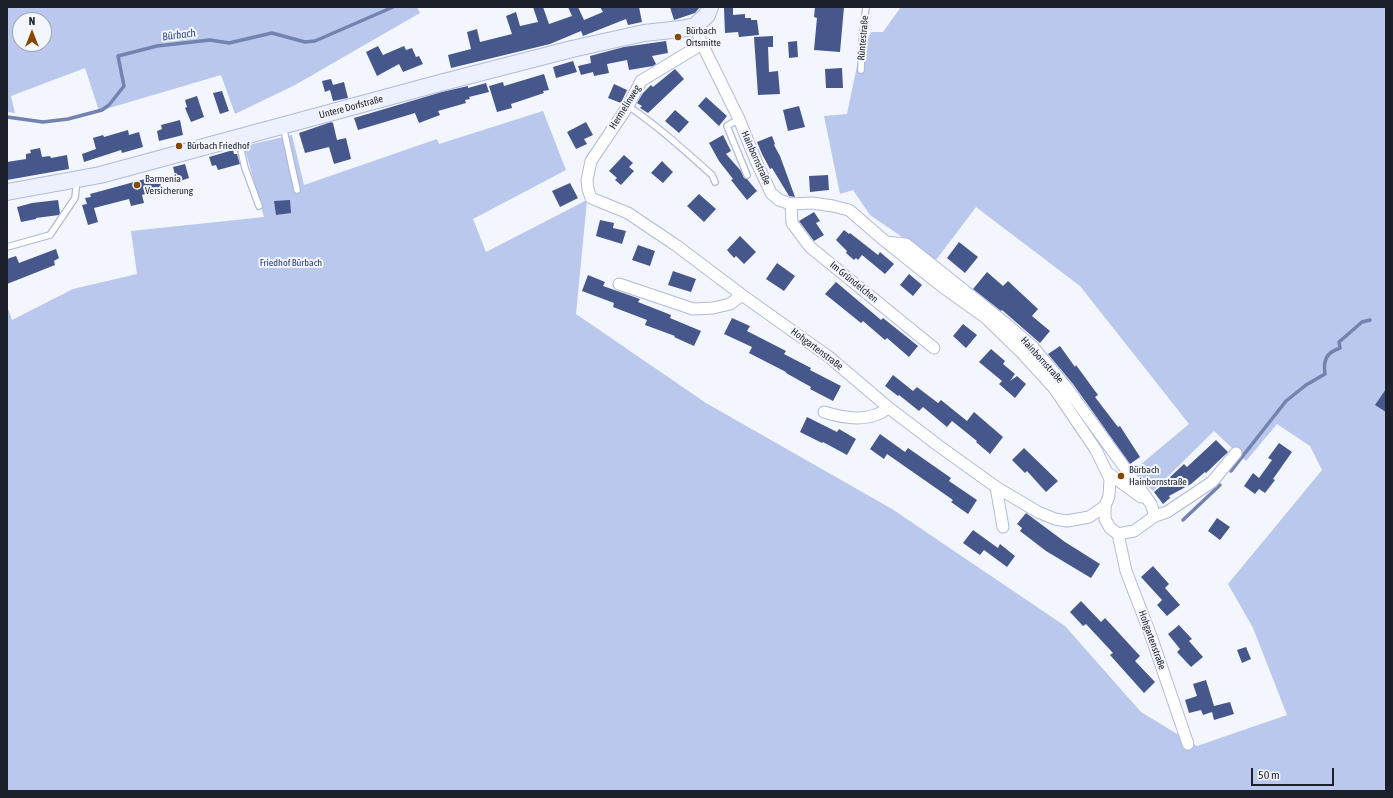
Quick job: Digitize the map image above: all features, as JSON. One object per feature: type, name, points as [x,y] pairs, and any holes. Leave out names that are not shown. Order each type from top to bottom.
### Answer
[{"type":"street","points":[[695,26],[707,15],[710,7]]},
{"type":"street","name":"Hainbornstraße","points":[[695,26],[702,44],[739,119],[771,193],[778,200],[790,204],[812,203],[849,210],[940,285],[986,318],[1022,353],[1054,388],[1096,450],[1110,479],[1109,496],[1105,506],[1105,519],[1110,528],[1118,534]]},
{"type":"street","name":"Untere Dorfstraße","points":[[7,192],[100,176],[440,83],[572,49],[624,37],[695,26]]},
{"type":"street","name":"Hermelinweg","points":[[591,198],[587,180],[591,161],[628,106],[641,81],[702,44]]},
{"type":"street","name":"Hohgartenstraße","points":[[591,198],[628,213],[677,246],[742,295],[829,357],[889,408],[996,487],[1054,520],[1067,521],[1089,517],[1105,506]]},
{"type":"street","name":"Im Gründelchen","points":[[790,204],[792,223],[810,247],[934,348]]},
{"type":"street","name":"Hainbornstraße","points":[[886,242],[906,244],[1033,347],[1071,394],[1151,504],[1155,516]]},
{"type":"street","points":[[619,284],[693,309],[713,308],[730,304],[742,295]]},
{"type":"street","points":[[824,412],[841,418],[860,418],[874,416],[889,408]]},
{"type":"street","points":[[1118,534],[1134,531],[1155,516],[1168,512],[1212,482],[1236,453]]},
{"type":"street","name":"Hainbornstraße","points":[[1108,473],[1147,500]]},
{"type":"street","points":[[996,487],[1003,527]]},
{"type":"street","name":"Hohgartenstraße","points":[[1118,534],[1126,571],[1151,636],[1188,744]]},
{"type":"lane","name":"Rüntestraße","points":[[861,70],[862,42],[866,7]]},
{"type":"lane","points":[[628,106],[645,117],[670,138],[712,175],[715,182]]},
{"type":"lane","points":[[739,119],[727,126],[747,175]]},
{"type":"lane","points":[[283,126],[297,190]]},
{"type":"lane","points":[[238,138],[245,168],[259,206]]},
{"type":"lane","points":[[7,247],[50,235],[75,198],[77,180]]},
{"type":"green space","points":[[7,7],[417,7],[420,13],[295,85],[235,114],[221,75],[99,111],[85,68],[11,96],[15,113],[7,112]]},
{"type":"green space","name":"Friedhof Bürbach","points":[[901,7],[1386,7],[1386,791],[7,791],[7,306],[12,320],[73,289],[137,274],[131,231],[264,217],[244,146],[292,135],[304,185],[437,139],[439,144],[543,111],[566,170],[473,219],[486,252],[587,200],[576,314],[706,403],[892,509],[1065,626],[1141,712],[1197,746],[1287,715],[1253,628],[1228,584],[1322,470],[1310,446],[1277,424],[1246,461],[1214,431],[1153,491],[1133,471],[1189,424],[1080,286],[976,207],[936,260],[870,215],[853,190],[840,194],[824,116],[847,114],[858,61],[871,32],[883,32]]},
{"type":"building","points":[[533,7],[543,7],[549,24],[572,16],[568,7],[578,7],[584,20],[603,12],[600,7],[639,7],[642,22],[628,25],[626,19],[583,36],[581,31],[550,44],[451,68],[448,55],[471,49],[467,32],[477,29],[480,42],[512,34],[506,16],[516,12],[520,26],[538,22]]},
{"type":"building","points":[[670,7],[700,7],[695,13],[674,20]]},
{"type":"building","points":[[815,7],[844,7],[840,52],[814,50],[817,18],[814,17]]},
{"type":"building","points":[[724,8],[733,8],[733,15],[745,14],[745,18],[757,20],[759,35],[739,37],[738,32],[725,33]]},
{"type":"building","points":[[773,36],[773,47],[768,47],[769,72],[778,71],[780,94],[758,95],[754,37]]},
{"type":"building","points":[[666,41],[668,53],[652,56],[656,64],[653,66],[629,70],[627,60],[607,64],[609,73],[594,76],[593,72],[581,75],[578,66],[591,63],[590,56],[624,47]]},
{"type":"building","points":[[797,41],[798,57],[789,58],[788,42]]},
{"type":"building","points":[[378,46],[383,55],[404,46],[406,50],[412,48],[416,57],[419,56],[423,64],[403,72],[399,64],[377,76],[366,52]]},
{"type":"building","points":[[573,61],[577,72],[556,78],[553,67]]},
{"type":"building","points":[[842,68],[843,88],[826,88],[825,69]]},
{"type":"building","points":[[675,69],[684,79],[648,113],[640,108],[642,106],[637,103],[643,93],[651,85],[653,87]]},
{"type":"building","points":[[544,74],[549,90],[511,104],[512,108],[497,112],[489,86],[503,82],[504,86]]},
{"type":"building","points":[[331,79],[333,85],[344,82],[348,98],[333,101],[330,90],[325,92],[322,81]]},
{"type":"building","points":[[486,83],[489,92],[469,97],[470,99],[465,100],[466,103],[438,111],[440,115],[419,123],[415,113],[358,130],[354,118],[442,92],[468,86],[468,88]]},
{"type":"building","points":[[614,84],[627,90],[621,103],[608,98]]},
{"type":"building","points":[[222,91],[229,111],[220,114],[213,93]]},
{"type":"building","points":[[197,96],[204,117],[191,122],[185,108],[187,107],[185,100]]},
{"type":"building","points":[[706,97],[727,116],[719,126],[698,106]]},
{"type":"building","points":[[799,106],[805,127],[788,131],[783,110]]},
{"type":"building","points":[[675,110],[689,122],[679,133],[665,121]]},
{"type":"building","points":[[180,120],[183,135],[159,141],[157,131],[162,129],[161,125]]},
{"type":"building","points":[[331,122],[333,123],[337,140],[346,138],[351,159],[334,164],[329,147],[305,153],[299,133]]},
{"type":"building","points":[[586,122],[593,135],[584,139],[587,144],[576,149],[567,132]]},
{"type":"building","points":[[128,130],[129,135],[139,132],[143,147],[122,153],[121,150],[84,162],[82,154],[96,149],[93,138],[103,135],[104,137]]},
{"type":"building","points":[[723,135],[731,151],[726,154],[741,171],[744,178],[747,179],[757,191],[747,200],[731,180],[733,179],[719,161],[709,143]]},
{"type":"building","points":[[772,136],[774,145],[780,156],[795,197],[789,196],[772,168],[770,169],[757,142]]},
{"type":"building","points":[[40,148],[42,157],[50,156],[51,158],[67,155],[69,169],[7,180],[7,162],[26,159],[26,154],[31,153],[30,150]]},
{"type":"building","points":[[233,150],[234,154],[237,154],[240,164],[218,170],[216,165],[212,166],[209,157]]},
{"type":"building","points":[[624,155],[633,163],[629,167],[634,171],[621,185],[615,180],[617,178],[609,171]]},
{"type":"building","points":[[662,161],[673,172],[663,183],[651,173]]},
{"type":"building","points":[[185,164],[189,178],[177,182],[173,167]]},
{"type":"building","points":[[828,175],[829,190],[810,192],[809,176]]},
{"type":"building","points":[[145,179],[146,183],[159,179],[162,189],[142,195],[144,203],[131,206],[129,199],[94,208],[98,222],[88,225],[82,205],[87,204],[85,198],[91,197],[90,194]]},
{"type":"building","points":[[570,183],[578,198],[560,207],[552,191]]},
{"type":"building","points":[[699,194],[716,209],[704,222],[687,206]]},
{"type":"building","points":[[58,200],[59,215],[36,218],[21,222],[17,207],[32,203]]},
{"type":"building","points":[[290,200],[291,213],[276,215],[274,201]]},
{"type":"building","points":[[814,212],[820,221],[816,223],[824,235],[814,241],[799,221]]},
{"type":"building","points":[[600,220],[614,223],[613,228],[626,231],[622,244],[596,236]]},
{"type":"building","points":[[844,230],[878,255],[880,252],[894,264],[885,274],[862,255],[858,260],[856,258],[854,260],[846,253],[847,251],[836,240]]},
{"type":"building","points":[[740,236],[756,252],[744,264],[736,256],[734,258],[727,250]]},
{"type":"building","points":[[959,242],[978,257],[965,273],[947,258]]},
{"type":"building","points":[[638,245],[655,251],[650,266],[632,260]]},
{"type":"building","points":[[56,249],[59,258],[54,261],[55,265],[7,284],[7,259],[16,256],[19,263]]},
{"type":"building","points":[[777,263],[795,276],[784,291],[766,279]]},
{"type":"building","points":[[673,271],[696,279],[691,292],[668,285]]},
{"type":"building","points":[[987,272],[1003,286],[1008,281],[1038,309],[1032,316],[1050,331],[1040,343],[1002,310],[1001,311],[973,289]]},
{"type":"building","points":[[909,274],[922,285],[913,296],[900,285]]},
{"type":"building","points":[[588,275],[605,282],[603,286],[640,299],[638,302],[671,315],[670,318],[701,331],[694,346],[674,337],[675,336],[645,325],[647,320],[613,307],[614,303],[582,291]]},
{"type":"building","points":[[836,282],[881,320],[883,318],[918,346],[909,357],[887,338],[885,340],[863,321],[861,323],[825,294]]},
{"type":"building","points":[[732,318],[750,326],[747,331],[786,351],[784,354],[811,368],[810,370],[841,386],[833,401],[810,389],[811,387],[786,372],[749,353],[752,347],[724,334]]},
{"type":"building","points":[[963,324],[977,335],[966,348],[953,336]]},
{"type":"building","points":[[1060,346],[1098,395],[1095,397],[1118,427],[1120,426],[1140,457],[1130,464],[1073,384],[1048,354]]},
{"type":"building","points":[[991,349],[1005,361],[1003,364],[1015,374],[1010,381],[1017,376],[1026,384],[1015,398],[999,384],[1002,381],[979,362]]},
{"type":"building","points":[[893,375],[913,391],[917,387],[938,403],[941,400],[967,421],[974,412],[1003,437],[990,454],[976,442],[977,441],[952,421],[947,427],[923,407],[919,411],[885,386]]},
{"type":"building","points":[[1386,389],[1386,412],[1375,405]]},
{"type":"building","points":[[807,417],[837,432],[839,429],[856,439],[847,455],[800,432]]},
{"type":"building","points":[[880,434],[905,452],[908,448],[951,478],[949,481],[977,500],[968,514],[951,502],[953,500],[887,454],[884,459],[870,449]]},
{"type":"building","points":[[1216,440],[1228,452],[1206,473],[1205,472],[1191,484],[1169,496],[1170,498],[1163,504],[1154,492],[1184,464],[1187,467]]},
{"type":"building","points":[[1279,443],[1292,452],[1273,479],[1275,480],[1265,493],[1259,489],[1255,494],[1244,486],[1253,473],[1259,478],[1272,460],[1268,458]]},
{"type":"building","points":[[1024,448],[1058,481],[1046,492],[1027,471],[1025,473],[1012,460]]},
{"type":"building","points":[[1026,513],[1065,542],[1100,564],[1091,578],[1046,551],[1020,531],[1022,528],[1017,524]]},
{"type":"building","points":[[1217,518],[1230,527],[1220,540],[1208,531]]},
{"type":"building","points":[[973,530],[998,548],[1000,544],[1015,556],[1007,567],[984,550],[980,555],[963,543]]},
{"type":"building","points":[[1153,566],[1169,584],[1165,588],[1180,605],[1167,616],[1157,605],[1162,600],[1141,577]]},
{"type":"building","points":[[1081,601],[1101,622],[1105,618],[1140,656],[1135,661],[1155,682],[1144,693],[1110,655],[1113,653],[1086,624],[1083,626],[1070,612]]},
{"type":"building","points":[[1179,625],[1192,639],[1189,641],[1203,657],[1191,667],[1177,652],[1180,649],[1168,634]]},
{"type":"building","points":[[1246,647],[1251,659],[1242,663],[1237,650]]},
{"type":"building","points":[[1206,680],[1214,706],[1230,702],[1234,714],[1214,720],[1212,712],[1203,715],[1201,710],[1189,713],[1185,700],[1197,696],[1193,684]]},
{"type":"waterway","name":"Bürbach","points":[[7,117],[43,122],[68,119],[102,110],[109,105],[124,86],[118,56],[157,46],[210,40],[229,43],[272,33],[305,42],[315,41],[393,7]]},
{"type":"waterway","points":[[1231,471],[1286,401],[1306,385],[1325,374],[1326,358],[1331,352],[1340,348],[1339,342],[1362,322],[1370,320]]},
{"type":"waterway","points":[[1183,520],[1220,485]]},
{"type":"place","name":"Bürbach Ortsmitte","points":[[678,37]]},
{"type":"place","name":"Bürbach Friedhof","points":[[179,146]]},
{"type":"place","name":"Barmenia Versicherung","points":[[137,185]]},
{"type":"place","name":"Bürbach Hainbornstraße","points":[[1121,476]]}]
